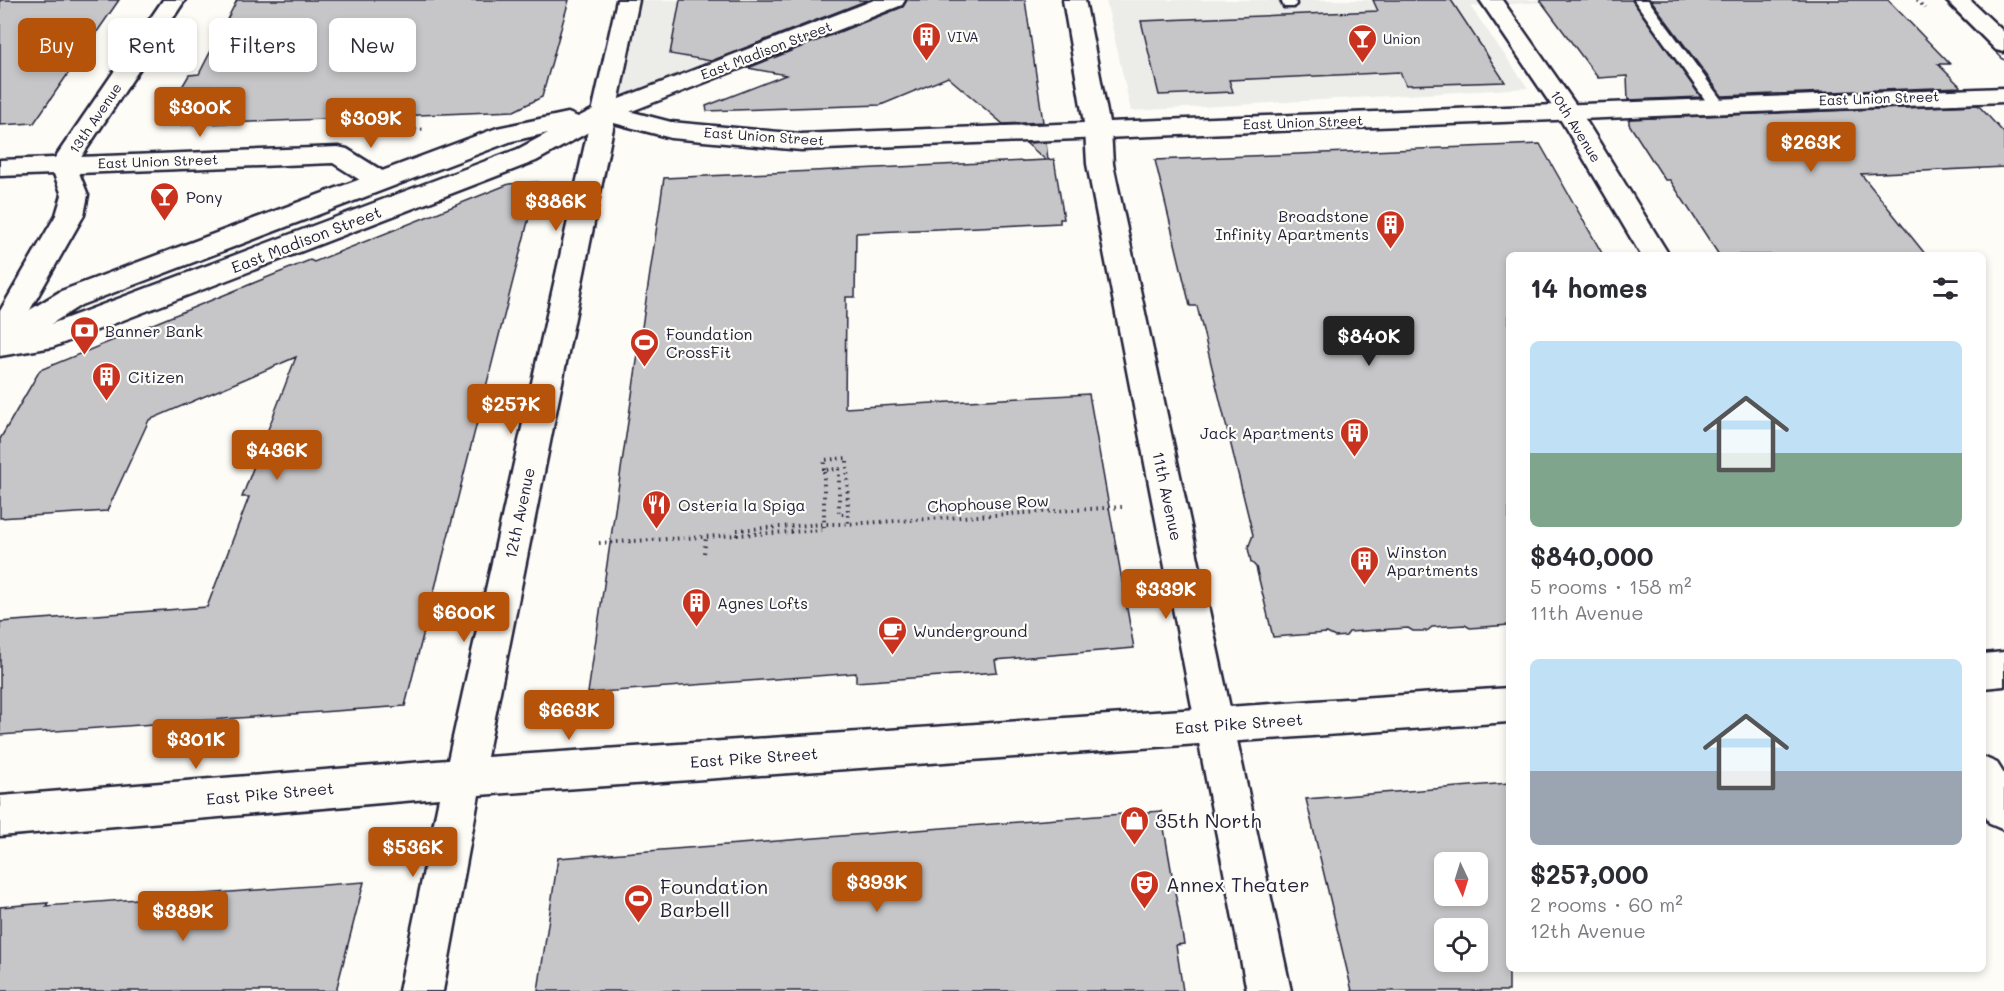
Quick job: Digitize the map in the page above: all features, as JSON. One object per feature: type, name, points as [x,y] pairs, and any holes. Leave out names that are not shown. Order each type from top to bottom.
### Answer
[{"type":"street","name":"13th Avenue","points":[[0,337],[70,216],[75,195],[63,165],[174,0]]},
{"type":"street","name":"12th Avenue","points":[[421,991],[463,778],[628,0]]},
{"type":"street","name":"East Madison Street","points":[[0,344],[43,339],[527,155],[605,112],[894,0]]},
{"type":"street","name":"11th Avenue","points":[[1074,0],[1098,130],[1100,164],[1269,991]]},
{"type":"street","name":"10th Avenue","points":[[1491,0],[1568,111],[1653,252]]},
{"type":"street","points":[[1957,0],[2004,45]]},
{"type":"street","name":"East Union Street","points":[[605,112],[671,130],[801,142],[2004,95]]},
{"type":"street","name":"East Madison Street","points":[[0,344],[71,298],[506,134],[605,112]]},
{"type":"street","name":"East Union Street","points":[[0,168],[338,154],[380,181]]},
{"type":"street","points":[[1986,671],[2004,669]]},
{"type":"street","name":"East Pike Street","points":[[0,816],[463,778],[1506,705]]},
{"type":"street","points":[[1986,781],[2004,810]]},
{"type":"lane","points":[[1641,0],[1717,105]]},
{"type":"path","points":[[374,132],[435,129]]},
{"type":"path","points":[[824,524],[824,460],[847,458],[848,524]]},
{"type":"path","points":[[824,470],[839,469],[839,514],[847,514]]},
{"type":"path","name":"Chophouse Row","points":[[706,537],[824,530],[824,524],[1122,507]]},
{"type":"path","points":[[599,543],[706,537],[704,553]]},
{"type":"shaded area","points":[[628,0],[894,0],[605,113]]},
{"type":"shaded area","points":[[1106,0],[1585,0],[1470,6],[1528,88],[1131,111]]},
{"type":"building","points":[[0,0],[119,0],[96,33],[96,18],[18,18],[18,72],[69,72],[34,123],[0,125]]},
{"type":"building","points":[[237,0],[569,0],[542,97],[514,111],[159,126],[189,75],[199,74],[209,55],[209,72],[317,72],[317,18],[228,18]]},
{"type":"building","points":[[680,0],[868,0],[711,61],[670,54]]},
{"type":"building","name":"VIVA","points":[[907,0],[1025,0],[1043,122],[1003,124],[948,77],[881,105],[707,111],[706,106],[786,75],[748,68],[903,7]]},
{"type":"building","points":[[1373,0],[1451,0],[1505,82],[1406,85],[1400,72],[1229,80],[1233,92],[1159,95],[1141,21],[1378,11]]},
{"type":"building","points":[[1540,0],[1632,0],[1701,97],[1628,100],[1627,76],[1598,78]]},
{"type":"building","points":[[1651,0],[1888,0],[1950,64],[1938,64],[1961,87],[1722,96]]},
{"type":"building","points":[[1978,105],[2004,133],[2004,167],[1861,174],[1924,252],[1717,252],[1670,180],[1665,180],[1629,124],[1629,119]]},
{"type":"building","points":[[1046,142],[1048,160],[1054,159],[1064,219],[1060,219],[1060,223],[856,233],[855,297],[846,297],[845,408],[1089,394],[1134,648],[995,660],[997,672],[856,682],[856,673],[588,693],[664,178],[1046,160],[1026,143]]},
{"type":"building","points":[[1540,144],[1601,252],[1506,252],[1506,625],[1470,628],[1465,625],[1432,627],[1427,631],[1413,631],[1408,628],[1349,632],[1346,636],[1335,637],[1327,633],[1273,637],[1256,567],[1251,562],[1248,548],[1253,535],[1197,306],[1190,306],[1155,160]]},
{"type":"building","points":[[538,182],[405,706],[0,735],[0,622],[207,607],[249,497],[242,497],[296,357],[149,420],[107,511],[0,518],[0,439],[40,370],[310,260],[314,262],[509,184]]},
{"type":"building","points":[[1506,783],[1506,972],[1509,972],[1509,991],[1352,991],[1306,799]]},
{"type":"building","points":[[1161,811],[1184,944],[1176,945],[1183,991],[538,991],[558,858]]},
{"type":"building","points":[[364,882],[336,991],[0,991],[0,907],[48,903],[46,906]]},
{"type":"tram line","points":[[1943,0],[2004,60]]},
{"type":"tram line","points":[[1972,0],[2004,30]]},
{"type":"place","name":"VIVA","points":[[926,62]]},
{"type":"place","name":"Union","points":[[1362,64]]},
{"type":"place","name":"Pony","points":[[165,222]]},
{"type":"place","name":"Broadstone Infinity Apartments","points":[[1390,250]]},
{"type":"place","name":"Banner Bank","points":[[84,356]]},
{"type":"place","name":"Foundation CrossFit","points":[[645,368]]},
{"type":"place","name":"Citizen","points":[[107,402]]},
{"type":"place","name":"Jack Apartments","points":[[1355,458]]},
{"type":"place","name":"Osteria la Spiga","points":[[657,530]]},
{"type":"place","name":"Winston Apartments","points":[[1365,586]]},
{"type":"place","name":"Agnes Lofts","points":[[696,628]]},
{"type":"place","name":"Wunderground","points":[[892,656]]},
{"type":"place","name":"35th North","points":[[1134,846]]},
{"type":"place","name":"Annex Theater","points":[[1145,910]]},
{"type":"place","name":"Foundation Barbell","points":[[639,924]]}]
